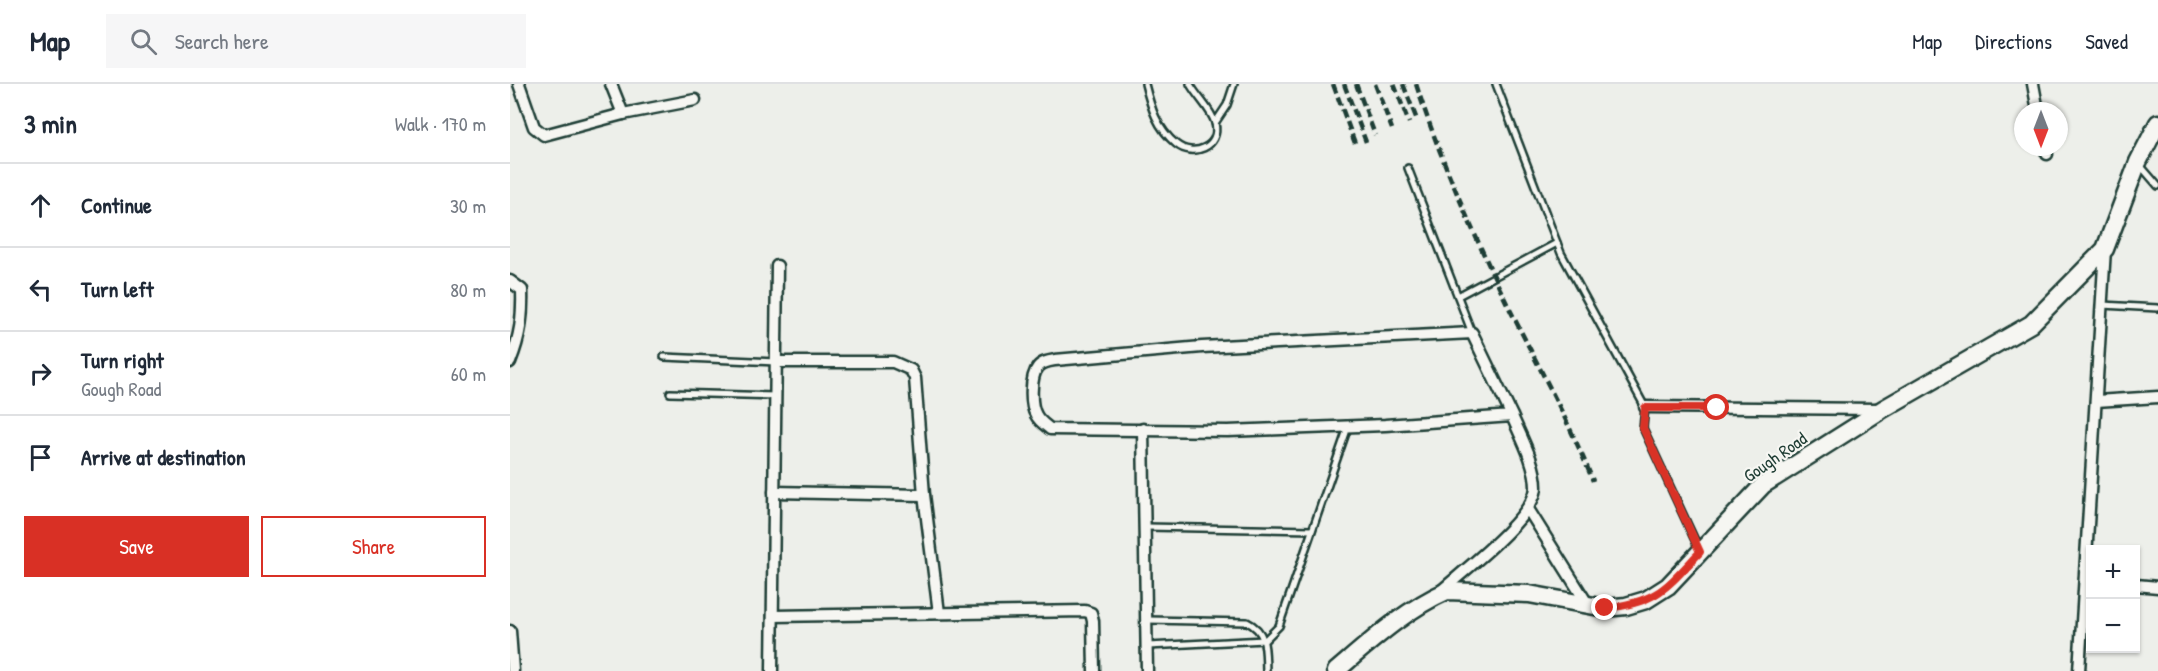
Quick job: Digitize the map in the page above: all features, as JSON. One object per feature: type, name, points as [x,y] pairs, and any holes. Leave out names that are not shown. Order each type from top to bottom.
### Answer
[{"type":"street","points":[[519,84],[534,127],[544,135],[623,114],[695,100]]},
{"type":"street","points":[[611,84],[623,114]]},
{"type":"street","points":[[2032,84],[2036,102]]},
{"type":"street","name":"Gough Road","points":[[1336,671],[1368,643],[1435,596],[1454,590],[1529,594],[1605,608],[1626,606],[1646,600],[1668,586],[1763,485],[1884,409],[2031,324],[2105,249],[2138,162],[2158,123]]},
{"type":"street","points":[[2090,545],[2105,249]]},
{"type":"street","points":[[772,671],[777,266]]},
{"type":"street","points":[[510,281],[522,290],[522,302],[520,337],[510,362]]},
{"type":"street","points":[[1435,596],[1505,534],[1528,509],[1534,500],[1536,486],[1533,468],[1512,417],[1472,333],[1202,347],[1055,360],[1045,362],[1037,368],[1033,388],[1033,408],[1037,418],[1050,429],[1228,431],[1348,427],[1512,417]]},
{"type":"street","points":[[776,362],[893,362],[911,370],[915,378],[924,495],[939,613]]},
{"type":"street","points":[[2096,400],[2158,397]]},
{"type":"street","points":[[1645,408],[1884,409]]},
{"type":"street","points":[[1143,429],[1148,671]]},
{"type":"street","points":[[774,492],[924,495]]},
{"type":"street","points":[[1528,509],[1588,605]]},
{"type":"street","points":[[2140,585],[2158,587]]},
{"type":"street","points":[[2079,671],[2086,599]]},
{"type":"street","points":[[773,616],[1085,611],[1091,613],[1093,621],[1094,671]]},
{"type":"street","points":[[510,631],[513,671]]},
{"type":"lane","points":[[1145,84],[1151,111],[1169,137],[1183,148],[1196,150],[1208,147],[1214,141],[1216,133],[1215,123],[1190,84]]},
{"type":"lane","points":[[1215,123],[1227,105],[1234,84]]},
{"type":"lane","points":[[1496,84],[1557,243],[1645,408],[1643,428],[1700,552]]},
{"type":"lane","points":[[2138,162],[2158,186]]},
{"type":"lane","points":[[1408,168],[1472,333]]},
{"type":"lane","points":[[1458,296],[1557,243]]},
{"type":"lane","points":[[2102,305],[2158,308]]},
{"type":"lane","points":[[664,357],[776,362]]},
{"type":"lane","points":[[670,393],[776,396]]},
{"type":"lane","points":[[1148,645],[1265,640],[1279,626],[1348,427]]},
{"type":"lane","points":[[1146,527],[1312,530]]},
{"type":"lane","points":[[1148,620],[1247,622],[1256,626],[1265,640],[1266,671]]},
{"type":"railway","points":[[1333,84],[1356,146]]},
{"type":"railway","points":[[1344,84],[1366,142]]},
{"type":"railway","points":[[1356,84],[1375,135]]},
{"type":"railway","points":[[1375,84],[1392,129]]},
{"type":"railway","points":[[1394,84],[1409,123]]},
{"type":"railway","points":[[1403,84],[1417,120]]},
{"type":"railway","points":[[1416,84],[1444,161],[1476,237],[1593,481]]},
{"type":"route","points":[[1605,608],[1626,606],[1646,600],[1668,586],[1700,552],[1643,428],[1645,408],[1717,408]]}]
